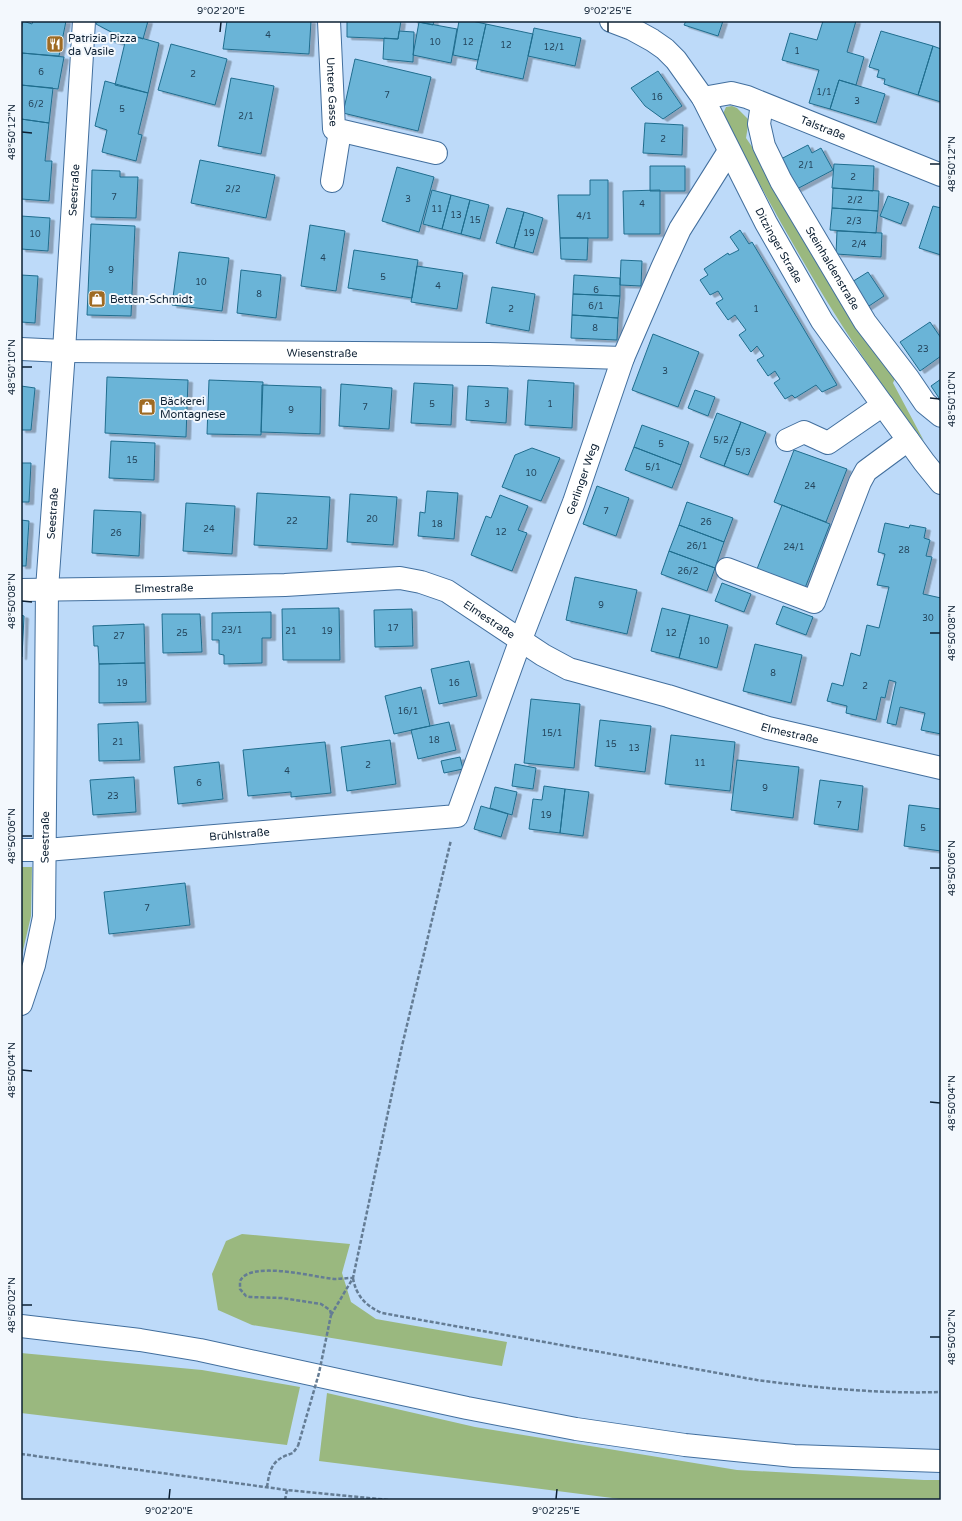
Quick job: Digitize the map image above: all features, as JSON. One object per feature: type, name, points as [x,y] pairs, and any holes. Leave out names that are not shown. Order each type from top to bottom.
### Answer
[{"type":"street","name":"Seestraße","points":[[21,1004],[34,965],[44,917],[46,850],[47,589],[64,350],[84,21]]},
{"type":"street","name":"Untere Gasse","points":[[329,21],[334,129],[436,153]]},
{"type":"street","name":"Ditzinger Straße","points":[[611,21],[632,29],[652,40],[665,48],[676,60],[703,98],[766,224],[822,321],[941,483]]},
{"type":"street","name":"Talstraße","points":[[703,98],[731,93],[747,97],[941,175]]},
{"type":"street","name":"Steinhaldenstraße","points":[[762,104],[758,124],[764,146],[781,180],[865,322],[908,378],[925,403],[941,416]]},
{"type":"street","points":[[332,181],[340,131]]},
{"type":"street","name":"Gerlinger Weg","points":[[457,816],[521,639],[574,502],[623,358],[680,229],[729,151]]},
{"type":"street","name":"Wiesenstraße","points":[[21,349],[489,354],[623,358]]},
{"type":"street","points":[[787,440],[804,432],[828,443],[883,405]]},
{"type":"street","points":[[727,569],[814,602],[863,476],[866,471],[908,440]]},
{"type":"street","name":"Elmestraße","points":[[21,590],[285,585],[400,578],[421,582],[447,591],[543,655],[569,669],[668,696],[768,728],[941,768]]},
{"type":"street","name":"Brühlstraße","points":[[21,850],[46,850],[457,816]]},
{"type":"street","points":[[21,1326],[90,1333],[185,1348],[281,1367],[467,1408],[576,1429],[685,1445],[740,1452],[794,1456],[941,1461]]},
{"type":"path","points":[[267,1488],[269,1476],[275,1461],[293,1453],[298,1446],[319,1373],[331,1315],[353,1278],[402,1046],[457,816]]},
{"type":"path","points":[[331,1315],[330,1310],[321,1304],[282,1298],[258,1298],[246,1296],[240,1289],[241,1278],[249,1273],[294,1272],[334,1279],[353,1278]]},
{"type":"path","points":[[353,1278],[354,1286],[364,1302],[382,1313],[757,1380],[809,1387],[941,1392]]},
{"type":"path","points":[[21,1454],[267,1488],[389,1500]]},
{"type":"path","points":[[285,1500],[287,1490]]},
{"type":"green space","points":[[732,106],[737,108],[749,120],[746,138],[772,176],[896,376],[893,383],[924,441],[910,424],[872,370],[812,277],[722,116],[726,107]]},
{"type":"green space","points":[[21,867],[32,867],[31,916],[21,959]]},
{"type":"green space","points":[[242,1234],[350,1244],[342,1273],[351,1302],[376,1319],[507,1342],[502,1366],[252,1325],[218,1310],[212,1274],[226,1241]]},
{"type":"green space","points":[[21,1353],[202,1370],[300,1387],[287,1445],[21,1413]]},
{"type":"green space","points":[[327,1393],[475,1427],[737,1470],[941,1480],[941,1500],[628,1500],[319,1461]]},
{"type":"building","points":[[23,21],[32,24],[33,21],[66,21],[59,56],[21,53],[21,30]]},
{"type":"building","points":[[98,21],[148,21],[143,39],[127,34],[124,44],[110,40],[113,33],[96,24]]},
{"type":"building","points":[[227,21],[311,21],[309,54],[223,49]]},
{"type":"building","points":[[347,21],[401,21],[398,39],[347,37]]},
{"type":"building","points":[[413,21],[434,21],[433,25]]},
{"type":"building","points":[[459,21],[472,21],[486,24],[478,60],[453,55]]},
{"type":"building","points":[[686,21],[723,21],[718,36],[684,25]]},
{"type":"building","points":[[823,21],[856,21],[847,52],[864,57],[856,85],[839,80],[830,109],[809,103],[819,70],[782,60],[790,33],[817,40]]},
{"type":"building","points":[[419,22],[457,29],[451,63],[413,55]]},
{"type":"building","points":[[486,24],[533,34],[523,79],[476,69]]},
{"type":"building","points":[[534,28],[581,38],[575,66],[528,56]]},
{"type":"building","points":[[399,31],[414,32],[413,62],[383,59],[384,38],[398,39]]},
{"type":"building","points":[[881,31],[933,46],[918,95],[884,84],[885,79],[877,77],[879,70],[869,67]]},
{"type":"building","points":[[127,34],[159,43],[148,93],[115,85]]},
{"type":"building","points":[[171,44],[227,59],[215,105],[158,90]]},
{"type":"building","points":[[933,46],[941,49],[941,102],[918,95]]},
{"type":"building","points":[[22,53],[64,57],[58,89],[21,85]]},
{"type":"building","points":[[355,59],[431,77],[418,131],[343,113]]},
{"type":"building","points":[[658,71],[682,106],[663,119],[645,106],[631,88]]},
{"type":"building","points":[[231,78],[274,86],[261,154],[218,146]]},
{"type":"building","points":[[839,80],[885,94],[876,123],[830,109]]},
{"type":"building","points":[[105,81],[148,93],[138,134],[142,135],[136,161],[102,152],[107,130],[95,126]]},
{"type":"building","points":[[21,85],[53,88],[49,123],[21,119]]},
{"type":"building","points":[[21,119],[49,123],[45,161],[52,161],[49,201],[21,199]]},
{"type":"building","points":[[645,123],[683,125],[682,155],[643,153]]},
{"type":"building","points":[[808,145],[812,153],[821,148],[833,170],[795,190],[779,160]]},
{"type":"building","points":[[200,160],[275,175],[266,218],[191,203]]},
{"type":"building","points":[[834,164],[874,166],[873,191],[832,188]]},
{"type":"building","points":[[650,166],[685,166],[685,191],[650,191]]},
{"type":"building","points":[[397,167],[434,177],[419,232],[382,221]]},
{"type":"building","points":[[92,170],[120,171],[120,177],[138,177],[136,218],[91,217]]},
{"type":"building","points":[[590,180],[608,180],[608,238],[560,238],[558,195],[590,195]]},
{"type":"building","points":[[833,188],[879,191],[878,211],[832,208]]},
{"type":"building","points":[[432,190],[451,195],[442,229],[423,224]]},
{"type":"building","points":[[660,190],[660,234],[624,234],[623,191]]},
{"type":"building","points":[[451,195],[470,200],[461,234],[442,229]]},
{"type":"building","points":[[888,196],[909,203],[901,224],[880,216]]},
{"type":"building","points":[[470,200],[489,205],[480,239],[461,234]]},
{"type":"building","points":[[933,206],[941,208],[941,255],[919,248]]},
{"type":"building","points":[[507,208],[524,212],[514,248],[496,243]]},
{"type":"building","points":[[832,208],[878,211],[876,233],[830,230]]},
{"type":"building","points":[[524,212],[543,218],[533,253],[514,248]]},
{"type":"building","points":[[21,216],[50,218],[48,251],[21,249]]},
{"type":"building","points":[[91,224],[135,226],[131,316],[87,315]]},
{"type":"building","points":[[310,225],[345,231],[336,291],[301,286]]},
{"type":"building","points":[[740,230],[749,244],[752,242],[837,385],[822,392],[816,385],[795,398],[792,395],[785,399],[774,383],[780,379],[775,371],[768,376],[757,360],[764,356],[757,346],[751,352],[739,335],[746,330],[735,315],[728,320],[716,303],[723,299],[718,291],[710,295],[700,280],[708,275],[704,269],[728,253],[729,255],[739,250],[730,237]]},
{"type":"building","points":[[837,231],[882,233],[881,257],[836,254]]},
{"type":"building","points":[[560,238],[588,238],[587,260],[561,259]]},
{"type":"building","points":[[354,250],[418,260],[412,298],[348,288]]},
{"type":"building","points":[[179,252],[229,258],[222,311],[172,305]]},
{"type":"building","points":[[621,260],[642,261],[641,286],[620,285]]},
{"type":"building","points":[[417,266],[463,273],[457,309],[411,302]]},
{"type":"building","points":[[241,270],[281,275],[276,318],[237,313]]},
{"type":"building","points":[[868,272],[884,296],[863,310],[847,285]]},
{"type":"building","points":[[21,275],[38,276],[35,323],[21,322]]},
{"type":"building","points":[[574,275],[620,278],[620,296],[573,294]]},
{"type":"building","points":[[492,287],[535,294],[529,331],[486,323]]},
{"type":"building","points":[[573,294],[620,296],[618,318],[572,315]]},
{"type":"building","points":[[572,315],[618,318],[617,340],[571,338]]},
{"type":"building","points":[[930,322],[941,338],[941,356],[920,371],[900,342]]},
{"type":"building","points":[[653,334],[699,352],[678,407],[632,390]]},
{"type":"building","name":"Bäckerei Montagnese","points":[[107,377],[188,380],[186,437],[105,433]]},
{"type":"building","points":[[941,379],[941,401],[931,386]]},
{"type":"building","points":[[209,380],[263,382],[261,435],[207,434]]},
{"type":"building","points":[[528,380],[574,383],[572,428],[525,425]]},
{"type":"building","points":[[414,383],[453,385],[451,425],[411,423]]},
{"type":"building","points":[[341,384],[392,388],[389,429],[339,426]]},
{"type":"building","points":[[262,385],[321,387],[320,434],[261,432]]},
{"type":"building","points":[[21,386],[35,388],[31,430],[21,430]]},
{"type":"building","points":[[468,386],[508,388],[506,423],[466,420]]},
{"type":"building","points":[[695,390],[715,397],[708,416],[688,408]]},
{"type":"building","points":[[717,413],[741,422],[724,466],[700,457]]},
{"type":"building","points":[[741,422],[766,432],[748,475],[724,466]]},
{"type":"building","points":[[642,425],[689,442],[681,465],[634,447]]},
{"type":"building","points":[[111,441],[155,443],[154,480],[109,478]]},
{"type":"building","points":[[634,447],[681,465],[672,488],[625,470]]},
{"type":"building","points":[[532,448],[560,458],[541,501],[502,487],[515,455]]},
{"type":"building","points":[[794,450],[847,469],[826,522],[774,502]]},
{"type":"building","points":[[21,463],[31,463],[29,502],[21,502]]},
{"type":"building","points":[[597,486],[629,498],[616,536],[583,524]]},
{"type":"building","points":[[427,491],[458,493],[454,539],[418,536],[420,512],[425,513]]},
{"type":"building","points":[[257,493],[330,497],[327,549],[254,545]]},
{"type":"building","points":[[350,494],[397,497],[393,545],[347,542]]},
{"type":"building","points":[[500,495],[528,506],[518,530],[527,533],[512,571],[471,555],[486,516],[491,518]]},
{"type":"building","points":[[687,502],[733,518],[724,542],[679,525]]},
{"type":"building","points":[[186,503],[235,506],[232,554],[183,551]]},
{"type":"building","points":[[782,505],[830,524],[805,588],[757,569]]},
{"type":"building","points":[[94,510],[141,512],[139,556],[92,553]]},
{"type":"building","points":[[21,520],[29,521],[26,566],[21,566]]},
{"type":"building","points":[[885,523],[909,528],[910,525],[926,528],[924,538],[930,540],[926,556],[932,557],[923,594],[941,598],[941,734],[921,730],[925,713],[900,707],[896,725],[887,723],[896,682],[889,680],[885,698],[881,697],[876,720],[846,713],[847,706],[827,701],[832,683],[843,686],[851,653],[860,656],[867,625],[879,628],[889,587],[877,585],[885,554],[878,552]]},
{"type":"building","points":[[679,525],[724,542],[715,568],[669,551]]},
{"type":"building","points":[[669,551],[715,568],[707,591],[661,574]]},
{"type":"building","points":[[575,577],[637,590],[627,634],[566,620]]},
{"type":"building","points":[[722,583],[751,594],[744,612],[715,601]]},
{"type":"building","points":[[783,606],[813,617],[806,635],[776,624]]},
{"type":"building","points":[[339,608],[340,660],[283,660],[282,609]]},
{"type":"building","points":[[662,608],[690,615],[679,658],[651,651]]},
{"type":"building","points":[[412,609],[413,646],[375,647],[374,610]]},
{"type":"building","points":[[271,612],[271,638],[262,638],[262,663],[224,664],[224,655],[219,654],[219,640],[212,640],[212,613]]},
{"type":"building","points":[[162,614],[200,614],[202,652],[163,653]]},
{"type":"building","points":[[21,615],[24,616],[22,657],[21,657]]},
{"type":"building","points":[[690,615],[728,625],[717,668],[679,658]]},
{"type":"building","points":[[144,624],[145,663],[99,664],[98,646],[94,646],[93,626]]},
{"type":"building","points":[[755,644],[802,655],[791,703],[743,691]]},
{"type":"building","points":[[469,661],[477,696],[439,704],[431,669]]},
{"type":"building","points":[[145,663],[146,702],[99,703],[99,664]]},
{"type":"building","points":[[421,687],[430,726],[394,734],[385,696]]},
{"type":"building","points":[[531,699],[580,704],[574,768],[524,763]]},
{"type":"building","points":[[600,720],[651,726],[645,772],[595,766]]},
{"type":"building","points":[[138,722],[140,760],[99,761],[98,724]]},
{"type":"building","points":[[449,722],[456,750],[418,759],[411,730]]},
{"type":"building","points":[[671,735],[735,742],[730,791],[665,784]]},
{"type":"building","points":[[390,740],[396,784],[347,791],[341,747]]},
{"type":"building","points":[[325,742],[331,793],[291,797],[291,792],[248,796],[243,750]]},
{"type":"building","points":[[460,757],[463,769],[444,773],[441,761]]},
{"type":"building","points":[[737,760],[799,767],[793,818],[731,810]]},
{"type":"building","points":[[219,762],[223,799],[178,804],[174,767]]},
{"type":"building","points":[[515,764],[536,768],[533,789],[512,786]]},
{"type":"building","points":[[134,777],[136,812],[93,815],[90,780]]},
{"type":"building","points":[[820,780],[863,786],[858,830],[814,824]]},
{"type":"building","points":[[544,786],[565,789],[560,833],[529,829],[533,799],[542,800]]},
{"type":"building","points":[[495,787],[517,792],[512,815],[490,808]]},
{"type":"building","points":[[565,789],[589,792],[583,836],[560,833]]},
{"type":"building","points":[[909,805],[941,809],[941,851],[904,846]]},
{"type":"building","points":[[481,806],[508,814],[501,837],[474,829]]},
{"type":"building","points":[[185,883],[190,925],[109,934],[104,892]]},
{"type":"place","name":"Patrizia Pizza da Vasile","points":[[55,44]]},
{"type":"place","name":"Betten-Schmidt","points":[[97,299]]},
{"type":"place","name":"Bäckerei Montagnese","points":[[147,407]]}]
